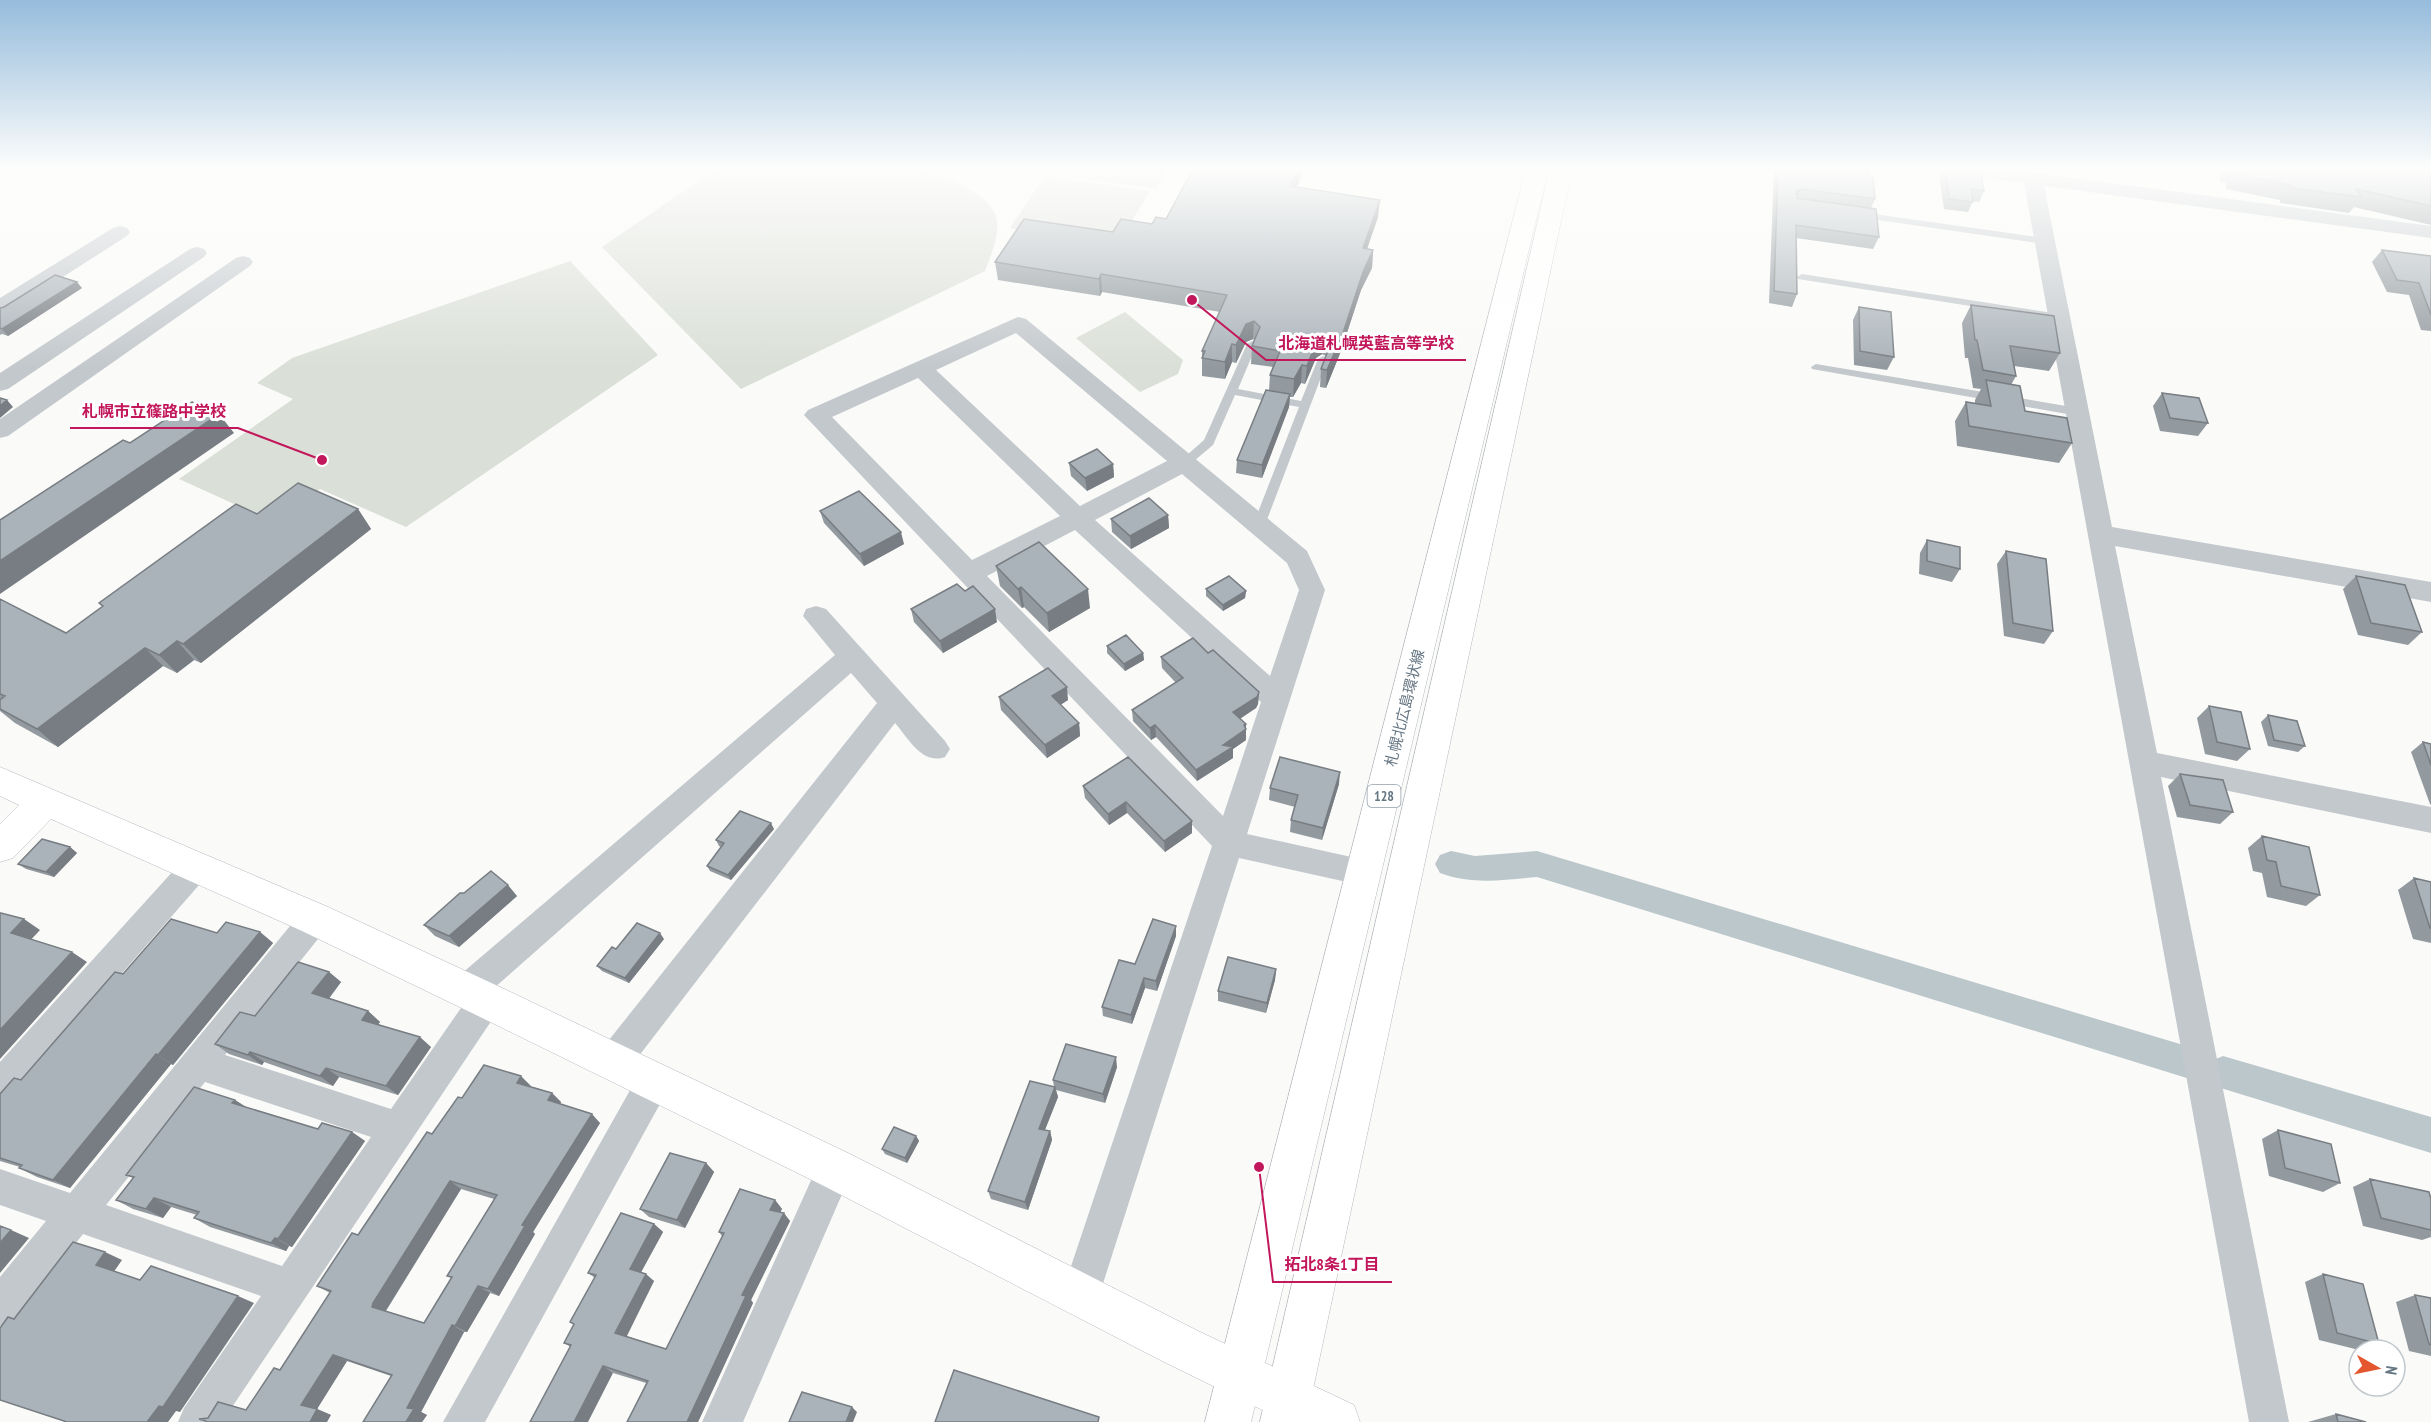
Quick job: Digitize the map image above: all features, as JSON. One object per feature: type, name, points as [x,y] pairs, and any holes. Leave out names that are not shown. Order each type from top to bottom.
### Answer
[{"type":"main road","name":"札幌北広島環状線","points":[[1228,1422],[1521,235]]},
{"type":"main road","name":"128","points":[[1286,1410],[1546,235]]},
{"type":"main road","points":[[0,781],[315,919],[476,995],[836,1169],[1080,1296],[1241,1376],[1286,1410],[1337,1422]]},
{"type":"main road","points":[[0,847],[46,801]]},
{"type":"street","points":[[0,308],[115,235]]},
{"type":"street","points":[[2044,235],[2270,1422]]},
{"type":"street","points":[[0,384],[198,253]]},
{"type":"street","points":[[0,430],[243,262]]},
{"type":"street","points":[[1080,1296],[1229,843],[1276,699],[1312,590],[1298,558],[1018,324],[816,415],[1229,843],[1365,873]]},
{"type":"street","points":[[921,368],[1077,518],[1276,699]]},
{"type":"street","points":[[969,574],[1184,463]]},
{"type":"street","points":[[2101,534],[2431,592]]},
{"type":"street","points":[[816,616],[935,749]]},
{"type":"street","points":[[198,1422],[398,1129],[476,995],[852,656]]},
{"type":"street","points":[[614,1062],[894,703]]},
{"type":"street","points":[[2144,762],[2431,820]]},
{"type":"street","points":[[0,1087],[195,868]]},
{"type":"street","points":[[0,1307],[315,919]]},
{"type":"street","points":[[198,1063],[398,1129]]},
{"type":"street","points":[[463,1422],[654,1082]]},
{"type":"street","points":[[722,1422],[836,1169]]},
{"type":"street","points":[[0,1187],[289,1287]]},
{"type":"lane","points":[[2005,235],[2045,241]]},
{"type":"lane","points":[[1802,277],[2060,317]]},
{"type":"lane","points":[[1184,463],[1209,442],[1252,344]]},
{"type":"lane","points":[[1259,525],[1323,359]]},
{"type":"lane","points":[[1816,367],[2078,412]]},
{"type":"lane","points":[[1232,391],[1306,405]]},
{"type":"shaded area","points":[[619,235],[996,235],[985,271],[741,389],[602,247]]},
{"type":"shaded area","points":[[1056,235],[1123,235],[1117,245]]},
{"type":"shaded area","points":[[570,261],[658,355],[406,527],[320,489],[276,523],[179,479],[293,399],[257,383],[292,358]]},
{"type":"shaded area","points":[[1125,312],[1183,360],[1178,374],[1140,392],[1076,338]]},
{"type":"building","points":[[1013,235],[1367,235],[1363,248],[1373,250],[1327,370],[1321,369],[1332,340],[1323,336],[1317,340],[1307,366],[1302,365],[1294,379],[1270,375],[1280,351],[1252,346],[1260,327],[1254,321],[1246,324],[1236,345],[1232,344],[1225,362],[1202,358],[1205,351],[1202,351],[1227,295],[1101,274],[1099,279],[995,262]]},
{"type":"building","points":[[1776,235],[1796,235],[1797,294],[1774,291]]},
{"type":"building","points":[[2382,250],[2431,256],[2431,315],[2419,283],[2397,280]]},
{"type":"building","points":[[55,275],[77,282],[2,329],[0,328],[0,308]]},
{"type":"building","points":[[1971,305],[2054,316],[2060,353],[2010,346],[2016,376],[1983,370],[1977,340],[1975,340]]},
{"type":"building","points":[[1859,307],[1891,312],[1894,357],[1860,351]]},
{"type":"building","points":[[1986,380],[2020,386],[2025,411],[2067,418],[2072,443],[1969,426],[1966,402],[1991,406]]},
{"type":"building","points":[[1266,390],[1290,394],[1262,465],[1237,460]]},
{"type":"building","points":[[2162,393],[2199,398],[2208,423],[2170,418]]},
{"type":"building","points":[[0,398],[7,400],[0,406]]},
{"type":"building","points":[[192,402],[219,414],[0,561],[0,520],[123,440],[130,443]]},
{"type":"building","points":[[1097,449],[1113,464],[1085,478],[1069,463]]},
{"type":"building","points":[[298,483],[358,509],[183,644],[177,641],[159,655],[145,648],[37,729],[0,709],[0,700],[5,696],[0,694],[0,599],[66,633],[103,606],[99,603],[236,504],[257,514]]},
{"type":"building","points":[[859,491],[901,532],[860,554],[820,511]]},
{"type":"building","points":[[1149,498],[1168,515],[1130,536],[1111,519]]},
{"type":"building","points":[[1927,540],[1960,547],[1960,569],[1927,561]]},
{"type":"building","points":[[1039,542],[1088,589],[1047,613],[1021,587],[1018,589],[996,566]]},
{"type":"building","points":[[2006,551],[2046,559],[2053,631],[2013,623]]},
{"type":"building","points":[[1229,576],[1246,591],[1223,605],[1206,589]]},
{"type":"building","points":[[2356,576],[2405,585],[2422,632],[2371,623]]},
{"type":"building","points":[[957,584],[965,591],[973,586],[995,609],[940,641],[911,609]]},
{"type":"building","points":[[1126,635],[1143,653],[1124,664],[1107,646]]},
{"type":"building","points":[[1193,638],[1208,653],[1213,650],[1259,692],[1257,697],[1233,712],[1246,724],[1244,725],[1246,729],[1223,745],[1233,747],[1196,770],[1155,725],[1150,728],[1132,710],[1183,678],[1161,657]]},
{"type":"building","points":[[1048,668],[1067,687],[1052,696],[1079,723],[1045,745],[999,697]]},
{"type":"building","points":[[2209,706],[2241,712],[2250,749],[2217,742]]},
{"type":"building","points":[[2268,715],[2297,721],[2305,746],[2274,740]]},
{"type":"building","points":[[2423,742],[2431,744],[2431,765]]},
{"type":"building","points":[[1128,757],[1192,821],[1164,841],[1126,802],[1108,814],[1083,786]]},
{"type":"building","points":[[1280,757],[1340,772],[1323,828],[1291,820],[1298,795],[1270,788]]},
{"type":"building","points":[[2180,774],[2223,780],[2233,812],[2190,805]]},
{"type":"building","points":[[740,811],[771,823],[728,875],[707,866],[724,843],[716,840]]},
{"type":"building","points":[[2262,836],[2309,847],[2320,895],[2281,886],[2276,862],[2267,860]]},
{"type":"building","points":[[42,839],[70,847],[46,872],[18,864]]},
{"type":"building","points":[[491,871],[508,885],[449,936],[424,925],[460,893],[464,893]]},
{"type":"building","points":[[2414,878],[2431,882],[2431,928],[2430,928]]},
{"type":"building","points":[[0,913],[24,919],[11,933],[72,952],[0,1030]]},
{"type":"building","points":[[171,919],[217,933],[226,922],[260,932],[53,1180],[19,1168],[22,1165],[0,1158],[0,1094],[14,1078],[21,1080],[115,972],[123,974]]},
{"type":"building","points":[[1153,919],[1176,926],[1156,981],[1144,978],[1131,1015],[1102,1007],[1119,960],[1135,964]]},
{"type":"building","points":[[637,923],[660,933],[625,978],[597,966],[612,947],[616,949]]},
{"type":"building","points":[[1228,957],[1276,969],[1267,1003],[1218,991]]},
{"type":"building","points":[[298,962],[329,972],[312,993],[368,1011],[362,1020],[420,1037],[386,1086],[326,1068],[320,1076],[250,1052],[248,1055],[215,1044],[240,1012],[255,1016]]},
{"type":"building","points":[[1066,1044],[1116,1057],[1103,1094],[1053,1080]]},
{"type":"building","points":[[484,1065],[521,1076],[517,1083],[552,1093],[548,1100],[592,1114],[522,1225],[525,1226],[488,1289],[478,1286],[455,1326],[452,1325],[407,1408],[414,1409],[406,1422],[363,1422],[392,1375],[333,1355],[301,1405],[317,1409],[310,1422],[206,1422],[199,1419],[208,1418],[218,1402],[246,1410],[274,1368],[280,1370],[331,1291],[317,1286],[352,1233],[358,1235],[427,1132],[432,1134],[458,1097],[462,1098]],"holes":[[[450,1181],[497,1195],[447,1276],[452,1277],[424,1323],[372,1307]]]},
{"type":"building","points":[[1030,1081],[1055,1087],[1039,1129],[1050,1131],[1025,1202],[988,1191]]},
{"type":"building","points":[[194,1087],[235,1100],[232,1103],[318,1129],[322,1123],[352,1132],[278,1239],[275,1238],[271,1243],[194,1218],[199,1212],[154,1198],[146,1209],[116,1200],[134,1177],[126,1175]]},
{"type":"building","points":[[894,1127],[916,1136],[905,1158],[882,1149]]},
{"type":"building","points":[[2278,1130],[2331,1144],[2340,1183],[2285,1168]]},
{"type":"building","points":[[670,1153],[706,1163],[677,1220],[640,1209]]},
{"type":"building","points":[[2370,1179],[2429,1192],[2431,1230],[2381,1218]]},
{"type":"building","points":[[740,1189],[775,1200],[770,1210],[784,1213],[742,1295],[746,1296],[687,1422],[627,1422],[648,1381],[603,1366],[574,1422],[530,1422],[571,1345],[564,1343],[574,1324],[570,1322],[596,1275],[588,1273],[621,1213],[654,1224],[630,1269],[646,1274],[615,1333],[666,1349],[724,1233],[719,1232]]},
{"type":"building","points":[[0,1226],[11,1230],[0,1243]]},
{"type":"building","points":[[73,1242],[105,1252],[96,1265],[140,1280],[151,1266],[238,1296],[163,1407],[159,1406],[147,1422],[67,1422],[0,1400],[0,1328],[8,1317],[14,1319]]},
{"type":"building","points":[[2323,1274],[2363,1284],[2377,1338],[2356,1338],[2337,1333]]},
{"type":"building","points":[[2415,1295],[2431,1298],[2431,1345],[2429,1344]]},
{"type":"building","points":[[954,1370],[1099,1417],[1098,1422],[935,1422]]},
{"type":"building","points":[[802,1392],[852,1407],[846,1422],[789,1422]]},
{"type":"building","points":[[2336,1414],[2366,1422],[2338,1422]]},
{"type":"waterway","points":[[1451,864],[1475,869],[1537,864],[2190,1063]]},
{"type":"waterway","points":[[2223,1073],[2431,1135]]},
{"type":"place","name":"北海道札幌英藍高等学校","points":[[1192,300]]},
{"type":"place","name":"札幌市立篠路中学校","points":[[322,460]]},
{"type":"place","name":"拓北8条1丁目","points":[[1259,1167]]}]
